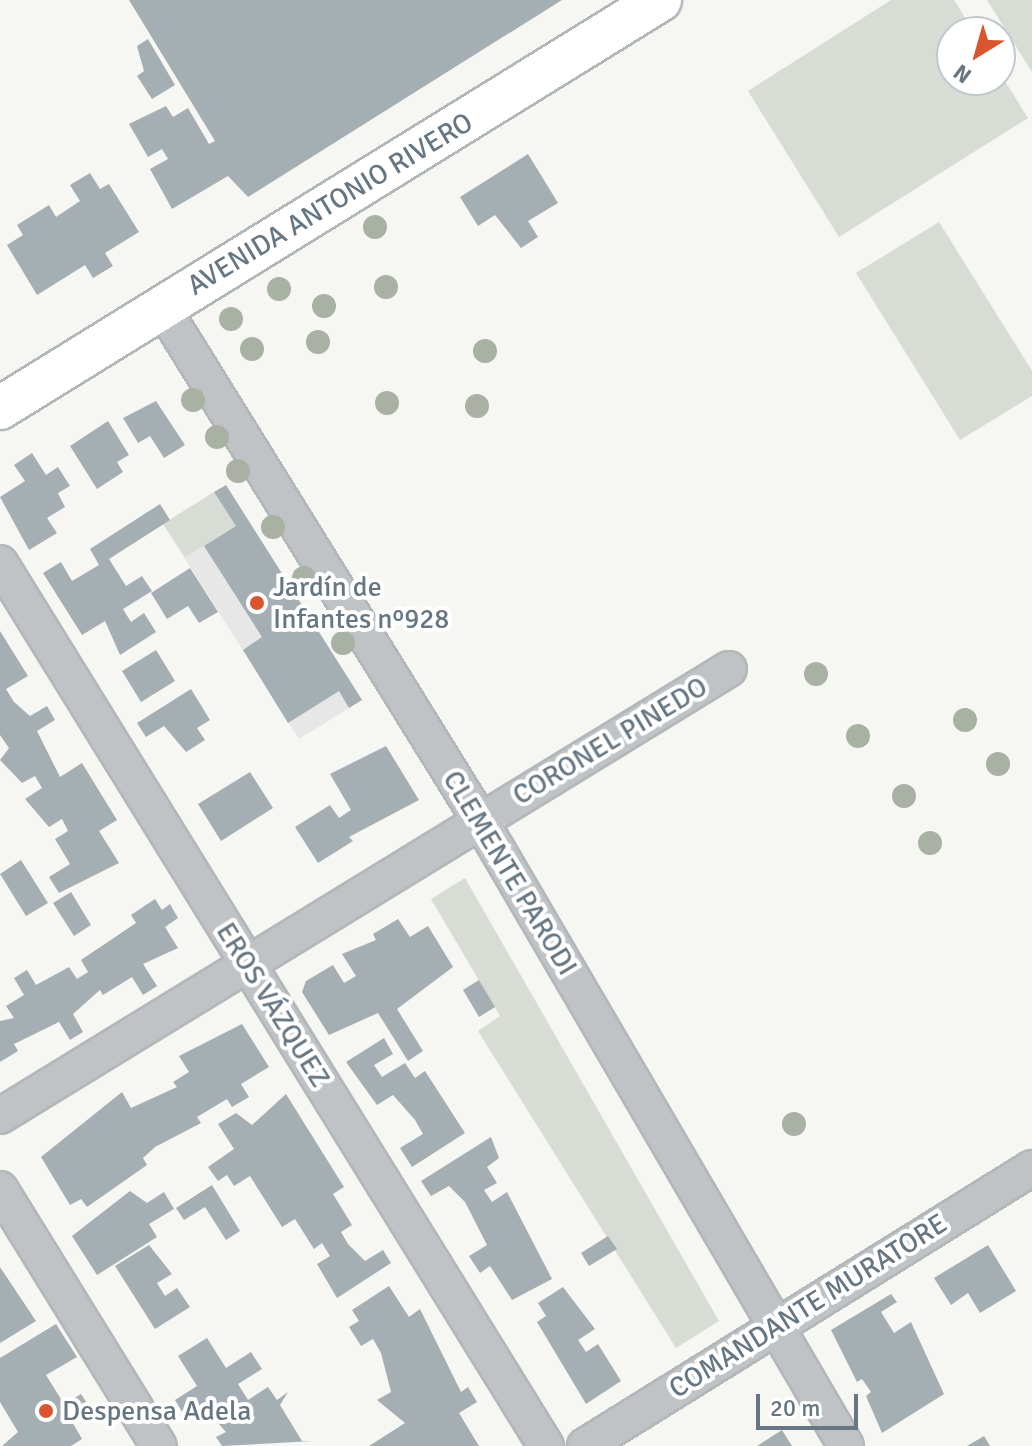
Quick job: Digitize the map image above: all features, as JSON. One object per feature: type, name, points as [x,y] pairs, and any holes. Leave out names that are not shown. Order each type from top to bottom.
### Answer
[{"type":"main road","name":"AVENIDA ANTONIO RIVERO","points":[[0,408],[660,0]]},
{"type":"street","name":"CLEMENTE PARODI","points":[[162,307],[480,820],[773,1327],[846,1446]]},
{"type":"street","name":"EROS VÁZQUEZ","points":[[0,563],[546,1446]]},
{"type":"street","name":"CORONEL PINEDO","points":[[0,1116],[729,669]]},
{"type":"street","name":"COMANDANTE MURATORE","points":[[585,1446],[1032,1168]]},
{"type":"street","points":[[0,1189],[159,1446]]},
{"type":"shaded area","points":[[891,0],[954,0],[964,16],[936,16],[936,96],[1014,96],[1028,118],[839,237],[748,91]]},
{"type":"shaded area","points":[[987,0],[1032,0],[1032,72],[1016,46],[1016,16],[997,16]]},
{"type":"shaded area","points":[[939,222],[1032,371],[1032,396],[960,440],[856,273]]},
{"type":"shaded area","name":"Jardín de Infantes nº928","points":[[226,485],[362,700],[299,739],[163,524]]},
{"type":"shaded area","points":[[214,492],[236,526],[185,557],[163,524]]},
{"type":"shaded area","points":[[465,878],[719,1321],[676,1348],[478,1031],[500,1016],[431,899]]},
{"type":"building","points":[[129,0],[562,0],[248,197],[228,176],[172,209],[150,169],[168,159],[162,149],[148,157],[129,124],[166,106],[173,117],[188,108],[209,144],[215,141]]},
{"type":"building","points":[[148,39],[175,85],[152,99],[137,76],[144,71],[137,46]]},
{"type":"building","points":[[528,154],[558,203],[528,221],[538,237],[521,248],[495,215],[478,226],[460,197]]},
{"type":"building","points":[[90,173],[100,189],[109,184],[139,232],[105,253],[113,266],[93,278],[85,265],[37,295],[7,245],[23,235],[17,225],[49,205],[56,217],[80,201],[70,185]]},
{"type":"building","points":[[156,401],[185,445],[164,458],[150,436],[138,443],[123,418]]},
{"type":"building","points":[[108,421],[129,455],[117,462],[123,472],[97,489],[70,446]]},
{"type":"building","points":[[32,453],[46,475],[58,467],[70,486],[58,493],[65,507],[47,518],[57,533],[29,550],[0,497],[25,481],[14,465]]},
{"type":"building","name":"Jardín de Infantes nº928","points":[[226,485],[362,700],[349,708],[339,691],[288,723],[243,650],[262,637],[204,546],[236,526],[214,492]]},
{"type":"building","points":[[160,504],[170,520],[109,559],[126,586],[142,576],[152,591],[123,609],[131,622],[144,613],[156,632],[120,655],[105,621],[82,635],[43,573],[61,562],[72,581],[99,565],[90,549]]},
{"type":"building","points":[[190,568],[218,612],[199,623],[188,606],[167,619],[151,593]]},
{"type":"building","points":[[0,631],[28,676],[6,689],[14,702],[30,716],[47,706],[55,720],[37,731],[60,777],[82,763],[117,820],[99,831],[119,863],[59,893],[49,877],[70,864],[55,839],[68,831],[62,819],[49,827],[25,799],[42,788],[35,776],[22,783],[0,760],[9,748],[0,735]]},
{"type":"building","points":[[156,650],[175,681],[141,702],[122,671]]},
{"type":"building","points":[[191,689],[210,720],[197,728],[205,740],[186,752],[164,726],[146,737],[137,723]]},
{"type":"building","points":[[386,746],[419,800],[349,837],[353,841],[318,863],[295,827],[330,805],[339,818],[351,810],[330,774]]},
{"type":"building","points":[[250,772],[273,808],[221,841],[198,804]]},
{"type":"building","points":[[21,860],[48,903],[26,916],[0,874]]},
{"type":"building","points":[[71,892],[91,925],[74,936],[53,903]]},
{"type":"building","points":[[155,899],[162,910],[170,904],[178,918],[165,927],[178,948],[143,964],[157,986],[143,995],[132,977],[103,995],[100,990],[73,1014],[83,1032],[70,1040],[59,1022],[14,1044],[18,1051],[0,1062],[0,1021],[14,1018],[6,1006],[24,995],[14,978],[27,970],[36,985],[69,967],[77,979],[88,972],[81,960],[136,923],[131,915]]},
{"type":"building","points":[[398,919],[410,937],[428,926],[453,967],[397,1009],[423,1051],[408,1061],[378,1013],[329,1035],[302,992],[306,981],[333,965],[344,983],[356,976],[342,954],[376,940],[373,934]]},
{"type":"building","points":[[479,980],[495,1007],[479,1017],[463,990]]},
{"type":"building","points":[[242,1024],[269,1067],[241,1084],[249,1097],[232,1107],[227,1099],[197,1117],[201,1123],[155,1147],[143,1158],[147,1165],[87,1207],[81,1199],[70,1205],[41,1157],[122,1092],[131,1108],[177,1087],[173,1082],[189,1072],[179,1056]]},
{"type":"building","points":[[384,1038],[393,1054],[374,1065],[382,1077],[405,1063],[415,1078],[425,1071],[465,1133],[412,1167],[400,1148],[423,1134],[415,1120],[393,1095],[377,1105],[346,1062]]},
{"type":"building","points":[[286,1094],[344,1187],[333,1194],[352,1225],[341,1232],[348,1244],[365,1261],[383,1250],[391,1263],[337,1298],[317,1264],[330,1256],[322,1243],[314,1249],[295,1219],[282,1227],[250,1176],[234,1186],[227,1175],[218,1181],[208,1167],[234,1149],[218,1124],[236,1113],[252,1125]]},
{"type":"building","points":[[491,1137],[499,1158],[487,1167],[497,1183],[484,1190],[492,1202],[507,1192],[552,1279],[512,1300],[490,1266],[480,1273],[469,1256],[487,1245],[465,1202],[449,1186],[431,1196],[421,1181]]},
{"type":"building","points":[[212,1185],[240,1231],[226,1240],[205,1207],[184,1220],[176,1208]]},
{"type":"building","points":[[130,1191],[147,1203],[164,1192],[174,1209],[149,1224],[157,1237],[97,1275],[72,1236]]},
{"type":"building","points":[[608,1236],[617,1249],[589,1266],[581,1253]]},
{"type":"building","points":[[149,1245],[172,1274],[157,1283],[165,1296],[177,1288],[190,1307],[155,1329],[115,1266]]},
{"type":"building","points":[[988,1245],[1016,1291],[980,1313],[968,1293],[951,1305],[934,1278]]},
{"type":"building","points":[[0,1267],[36,1321],[0,1343]]},
{"type":"building","points":[[389,1286],[409,1317],[420,1309],[461,1392],[468,1387],[477,1402],[459,1413],[479,1446],[369,1446],[405,1423],[377,1400],[391,1392],[381,1353],[373,1339],[361,1346],[349,1327],[359,1321],[352,1310]]},
{"type":"building","points":[[563,1287],[595,1329],[578,1340],[586,1352],[598,1344],[621,1381],[586,1404],[537,1322],[546,1316],[538,1303]]},
{"type":"building","points":[[891,1294],[897,1302],[881,1312],[894,1333],[911,1322],[944,1394],[882,1433],[866,1396],[871,1392],[862,1379],[857,1382],[831,1330]]},
{"type":"building","points":[[56,1324],[77,1357],[46,1375],[64,1404],[81,1394],[90,1408],[71,1420],[82,1439],[71,1446],[2,1446],[18,1432],[0,1402],[0,1358]]},
{"type":"building","points":[[207,1338],[226,1368],[251,1352],[262,1369],[238,1384],[248,1400],[268,1387],[277,1400],[288,1392],[280,1405],[302,1441],[313,1441],[222,1446],[216,1437],[226,1432],[202,1405],[184,1415],[175,1400],[197,1386],[178,1356]]},
{"type":"building","points":[[782,1430],[792,1446],[757,1446]]},
{"type":"building","points":[[984,1436],[990,1446],[967,1446]]},
{"type":"place","name":"Jardín de Infantes nº928","points":[[257,603]]},
{"type":"place","name":"Despensa Adela","points":[[46,1411]]}]
